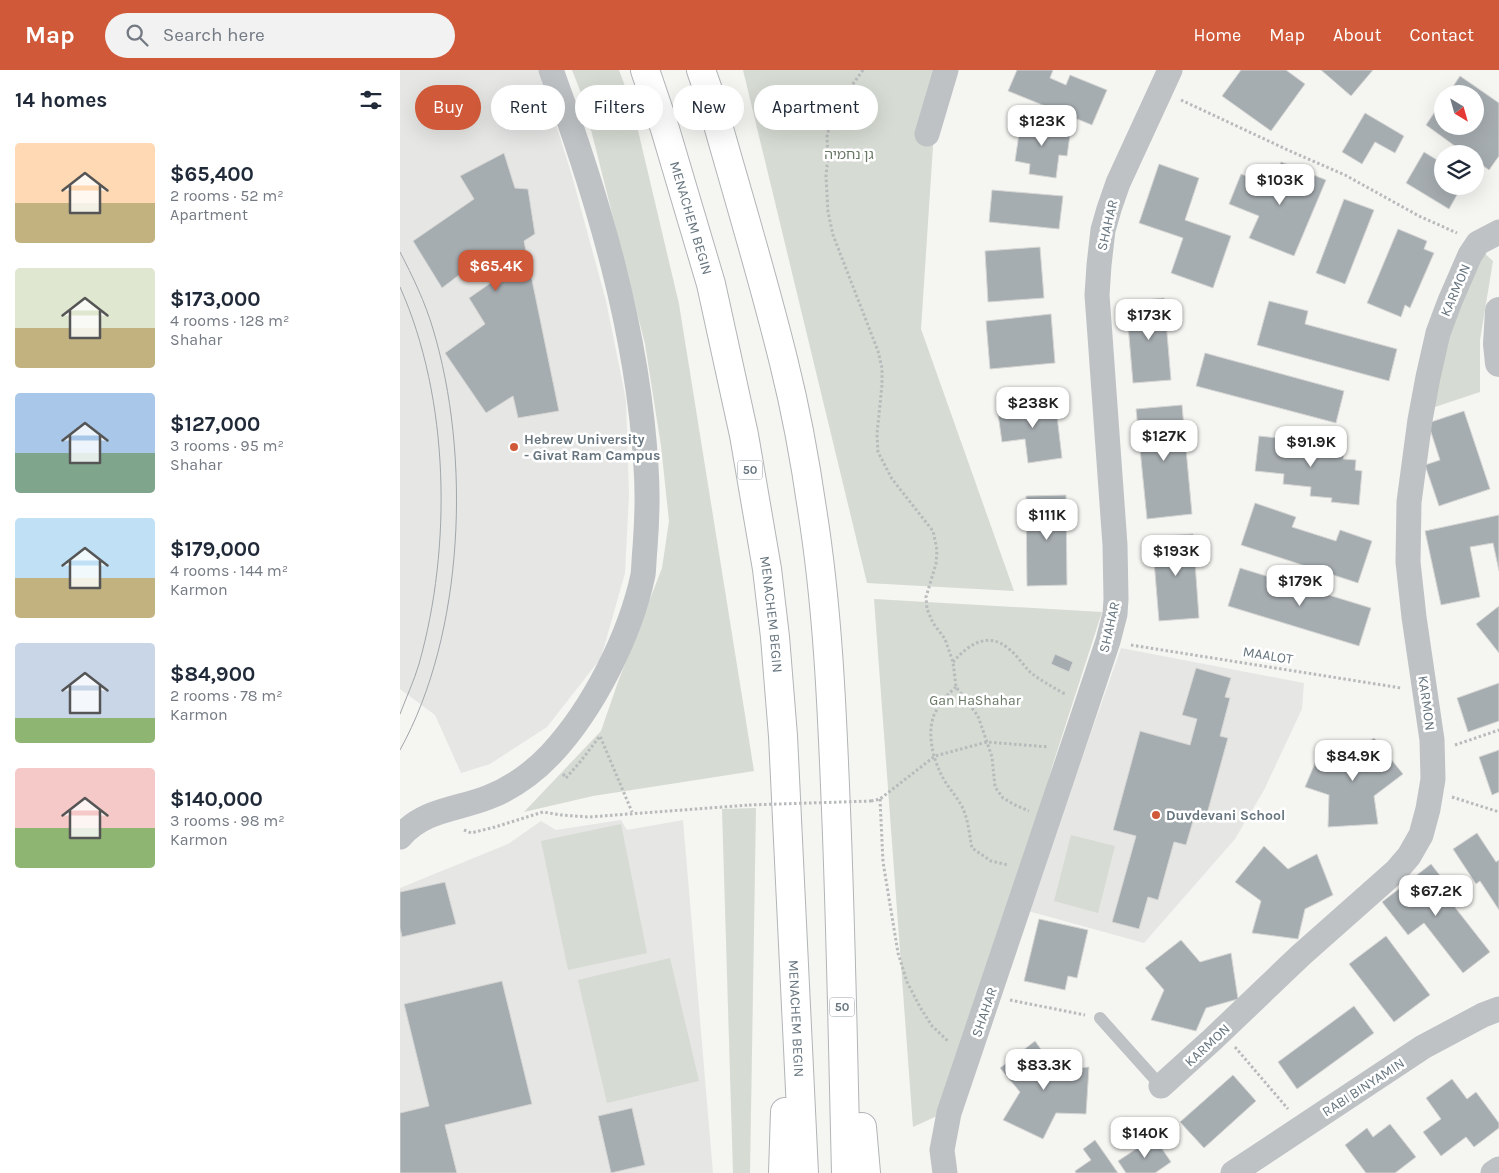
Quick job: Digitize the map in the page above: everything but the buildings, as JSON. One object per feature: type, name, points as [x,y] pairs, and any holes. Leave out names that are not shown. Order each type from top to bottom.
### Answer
[{"type":"highway","name":"MENACHEM BEGIN","points":[[645,70],[665,129],[711,284],[733,382],[767,569],[783,736],[804,1173]]},
{"type":"highway","name":"50","points":[[701,70],[765,289],[785,366],[813,512],[832,707],[846,1173]]},
{"type":"highway","points":[[837,841],[866,1173]]},
{"type":"highway","points":[[783,1173],[791,883]]},
{"type":"street","points":[[400,837],[415,822],[489,797],[526,778],[550,756],[573,729],[595,694],[616,654],[632,612],[643,574],[647,495],[644,440],[624,312],[600,214],[552,70]]},
{"type":"street","points":[[928,134],[946,70]]},
{"type":"street","name":"SHAHAR","points":[[945,1173],[942,1150],[949,1113],[1090,698],[1108,641],[1114,614],[1116,576],[1112,494],[1097,295],[1099,265],[1104,230],[1118,183],[1165,80]]},
{"type":"street","name":"KARMON","points":[[1161,1086],[1222,1031],[1301,955],[1397,870],[1409,856],[1421,835],[1433,778],[1432,740],[1408,562],[1409,502],[1420,420],[1438,333],[1470,255],[1489,237]]},
{"type":"street","points":[[1499,310],[1496,344],[1499,363]]},
{"type":"street","name":"RABI BINYAMIN","points":[[1233,1173],[1423,1047],[1483,1015],[1499,1009]]},
{"type":"street","points":[[1493,1173],[1499,1169]]},
{"type":"lane","points":[[1100,1018],[1161,1086]]},
{"type":"path","points":[[863,70],[830,118],[827,137],[826,176],[828,212],[833,234],[878,351],[882,368],[882,385],[876,434],[878,452],[892,479],[933,531],[937,550],[936,564],[926,597],[927,608],[933,624],[944,639],[953,662],[956,687],[978,716],[992,757],[995,787],[1003,798],[1015,805],[1049,818]]},
{"type":"path","points":[[1165,80],[1290,151],[1345,175],[1419,216],[1489,237]]},
{"type":"path","points":[[953,662],[962,652],[974,644],[988,640],[998,641],[1041,680],[1063,693],[1090,698]]},
{"type":"path","name":"MAALOT","points":[[1108,641],[1426,692]]},
{"type":"path","points":[[956,687],[941,702],[935,713],[932,726],[931,741],[940,774],[961,804],[967,821],[972,848],[991,861],[1031,870]]},
{"type":"path","points":[[1432,753],[1499,730]]},
{"type":"path","points":[[550,756],[566,778],[600,736],[632,812]]},
{"type":"path","points":[[452,808],[459,828],[471,832],[496,828],[544,812],[589,817],[632,812],[749,805],[880,800],[935,756],[987,742],[1072,749]]},
{"type":"path","points":[[1431,791],[1499,812]]},
{"type":"path","points":[[880,800],[883,862],[898,953],[907,982],[932,1026],[955,1048],[968,1057]]},
{"type":"path","points":[[989,996],[1100,1018]]},
{"type":"path","points":[[1222,1031],[1303,1126]]},
{"type":"shaded area","name":"Hebrew University - Givat Ram Campus","points":[[400,70],[539,70],[544,85],[491,85],[491,130],[558,130],[572,176],[606,301],[626,400],[629,494],[625,573],[601,658],[547,727],[490,764],[461,773],[435,715],[400,689]]},
{"type":"shaded area","name":"Duvdevani School","points":[[1121,648],[1304,683],[1302,709],[1264,790],[1235,839],[1144,943],[1028,911]]},
{"type":"shaded area","points":[[621,820],[627,830],[683,820],[713,1173],[400,1173],[400,888],[508,844],[541,821],[556,830]]},
{"type":"green space","points":[[572,70],[619,70],[625,85],[578,85]]},
{"type":"green space","name":"גן נחמיה","points":[[743,70],[938,70],[921,329],[1014,591],[867,583],[758,130],[878,130],[878,85],[754,85],[754,116]]},
{"type":"green space","points":[[591,130],[638,130],[679,304],[754,771],[593,796],[524,812],[601,731],[662,568],[669,521],[661,446],[645,344]]},
{"type":"green space","points":[[1483,252],[1493,261],[1480,340],[1480,392],[1432,408],[1441,351]]},
{"type":"green space","name":"Gan HaShahar","points":[[874,599],[1102,612],[1052,767],[963,1104],[913,1127]]},
{"type":"green space","points":[[756,808],[750,1173],[733,1173],[722,809]]},
{"type":"green space","points":[[621,824],[647,953],[568,970],[541,841]]},
{"type":"green space","points":[[1071,835],[1115,846],[1098,913],[1054,901]]},
{"type":"green space","points":[[670,958],[699,1081],[607,1103],[578,980]]},
{"type":"tram line","points":[[400,252],[426,309],[445,378],[453,431],[456,487],[455,543],[449,599],[438,653],[422,703],[400,750]]},
{"type":"tram line","points":[[400,287],[417,331],[429,377],[437,425],[441,474],[441,523],[430,619],[419,664],[400,714]]},
{"type":"place","name":"Hebrew University - Givat Ram Campus","points":[[514,447]]},
{"type":"place","name":"Duvdevani School","points":[[1156,815]]}]
